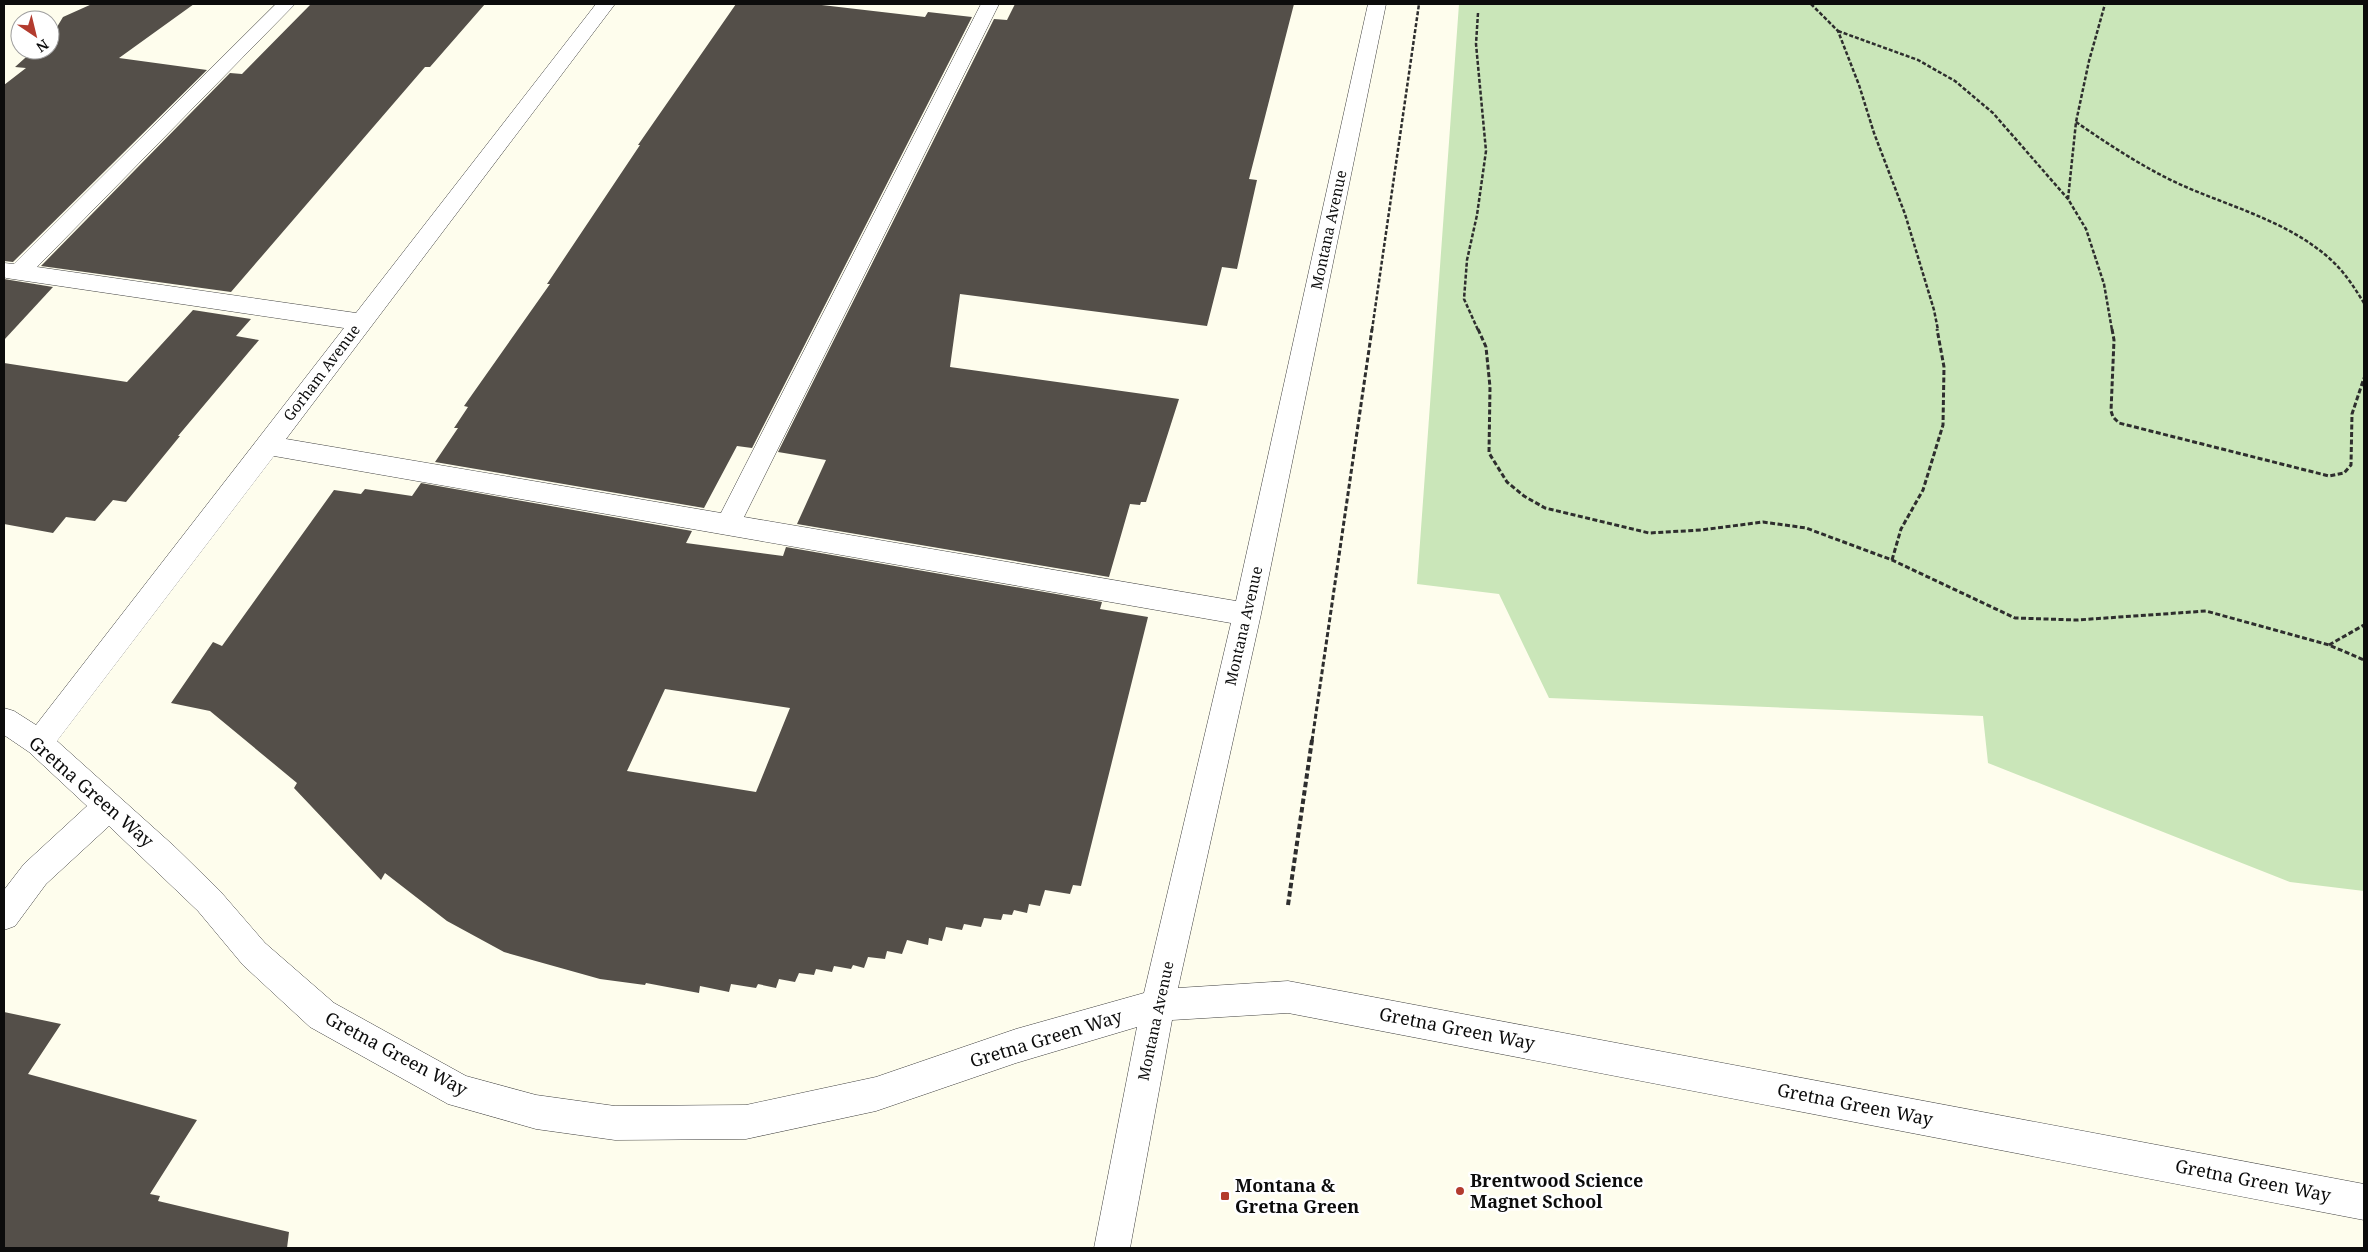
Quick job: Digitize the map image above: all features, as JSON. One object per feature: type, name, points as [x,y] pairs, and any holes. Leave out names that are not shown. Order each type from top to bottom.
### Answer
[{"type":"street","points":[[12,270],[286,4]]},
{"type":"street","name":"Gorham Avenue","points":[[38,743],[606,4]]},
{"type":"street","points":[[728,524],[990,4]]},
{"type":"street","name":"Montana Avenue","points":[[1112,1248],[1158,1005],[1247,614],[1377,4]]},
{"type":"street","points":[[12,270],[360,322]]},
{"type":"street","points":[[267,445],[1247,614]]},
{"type":"street","name":"Gretna Green Way","points":[[4,720],[38,743],[163,856],[209,901],[254,954],[322,1015],[460,1092],[536,1112],[615,1123],[746,1122],[876,1094],[1016,1046],[1158,1005],[1288,997],[2364,1202]]},
{"type":"street","points":[[4,915],[34,874],[108,807]]},
{"type":"path","points":[[1288,905],[1419,4]]},
{"type":"path","points":[[1811,4],[1838,31],[1859,85],[1887,169],[1905,214],[1934,310],[1944,367],[1943,425],[1922,490],[1901,529],[1892,560]]},
{"type":"path","points":[[2068,199],[2076,122],[2105,4]]},
{"type":"path","points":[[1478,13],[1476,44],[1486,151],[1477,215],[1467,260],[1464,298],[1486,347],[1490,388],[1489,453],[1507,482],[1524,496],[1545,508],[1650,533],[1701,530],[1763,522],[1806,528],[1892,560],[2015,618],[2077,620],[2206,611],[2329,645],[2364,660]]},
{"type":"path","points":[[1838,31],[1918,60],[1954,81],[1993,113],[2068,199],[2086,229],[2104,284],[2114,340],[2111,411],[2119,423],[2329,476],[2344,473],[2351,465],[2352,414],[2364,378]]},
{"type":"path","points":[[2076,122],[2123,154],[2177,183],[2289,230],[2326,256],[2355,285],[2364,303]]},
{"type":"path","points":[[2329,645],[2364,625]]},
{"type":"green space","points":[[1459,4],[2364,4],[2364,891],[2290,882],[1988,763],[1983,716],[1549,698],[1499,594],[1417,584]]},
{"type":"building","points":[[92,4],[194,4],[119,58],[207,70],[13,262],[4,261],[4,85],[26,68],[15,67],[23,60],[60,60],[60,22],[63,17]]},
{"type":"building","points":[[311,4],[485,4],[430,67],[425,67],[231,292],[41,266],[230,73],[242,74]]},
{"type":"building","points":[[736,4],[813,4],[925,17],[928,12],[972,17],[752,448],[737,446],[704,508],[435,462],[458,428],[454,428],[468,407],[464,406],[550,284],[547,284],[640,145],[638,145]]},
{"type":"building","points":[[1015,4],[1294,4],[1249,179],[1257,180],[1237,269],[1222,267],[1207,326],[960,294],[950,367],[1179,399],[1146,502],[1141,502],[1140,505],[1130,504],[1109,577],[797,524],[826,460],[778,452],[994,19],[1007,20]]},
{"type":"building","points":[[4,279],[53,287],[4,340]]},
{"type":"building","points":[[193,310],[251,319],[236,336],[259,340],[178,436],[180,436],[126,502],[113,500],[95,521],[66,517],[53,533],[4,524],[4,363],[127,382]]},
{"type":"building","points":[[421,483],[692,531],[686,543],[783,556],[786,547],[1102,602],[1100,609],[1148,617],[1081,886],[1073,885],[1070,894],[1045,890],[1040,906],[1029,904],[1027,913],[1014,910],[1012,915],[1003,914],[1001,920],[984,918],[981,927],[964,924],[962,930],[946,927],[942,941],[929,938],[928,945],[907,940],[902,954],[887,951],[885,959],[868,957],[864,968],[853,965],[851,969],[834,966],[832,972],[816,969],[814,975],[799,973],[795,982],[779,979],[776,988],[758,984],[756,988],[731,984],[729,992],[700,986],[699,993],[646,983],[645,985],[600,979],[504,952],[447,921],[385,873],[381,880],[294,788],[297,783],[210,711],[171,703],[213,642],[222,646],[334,490],[361,494],[365,489],[412,496]],"holes":[[[665,689],[790,708],[756,792],[627,771]]]},
{"type":"building","points":[[4,1012],[61,1024],[28,1074],[197,1120],[150,1194],[160,1196],[158,1201],[289,1232],[287,1248],[4,1248]]},
{"type":"place","name":"Brentwood Science Magnet School","points":[[1460,1191]]},
{"type":"place","name":"Montana & Gretna Green","points":[[1225,1196]]}]
